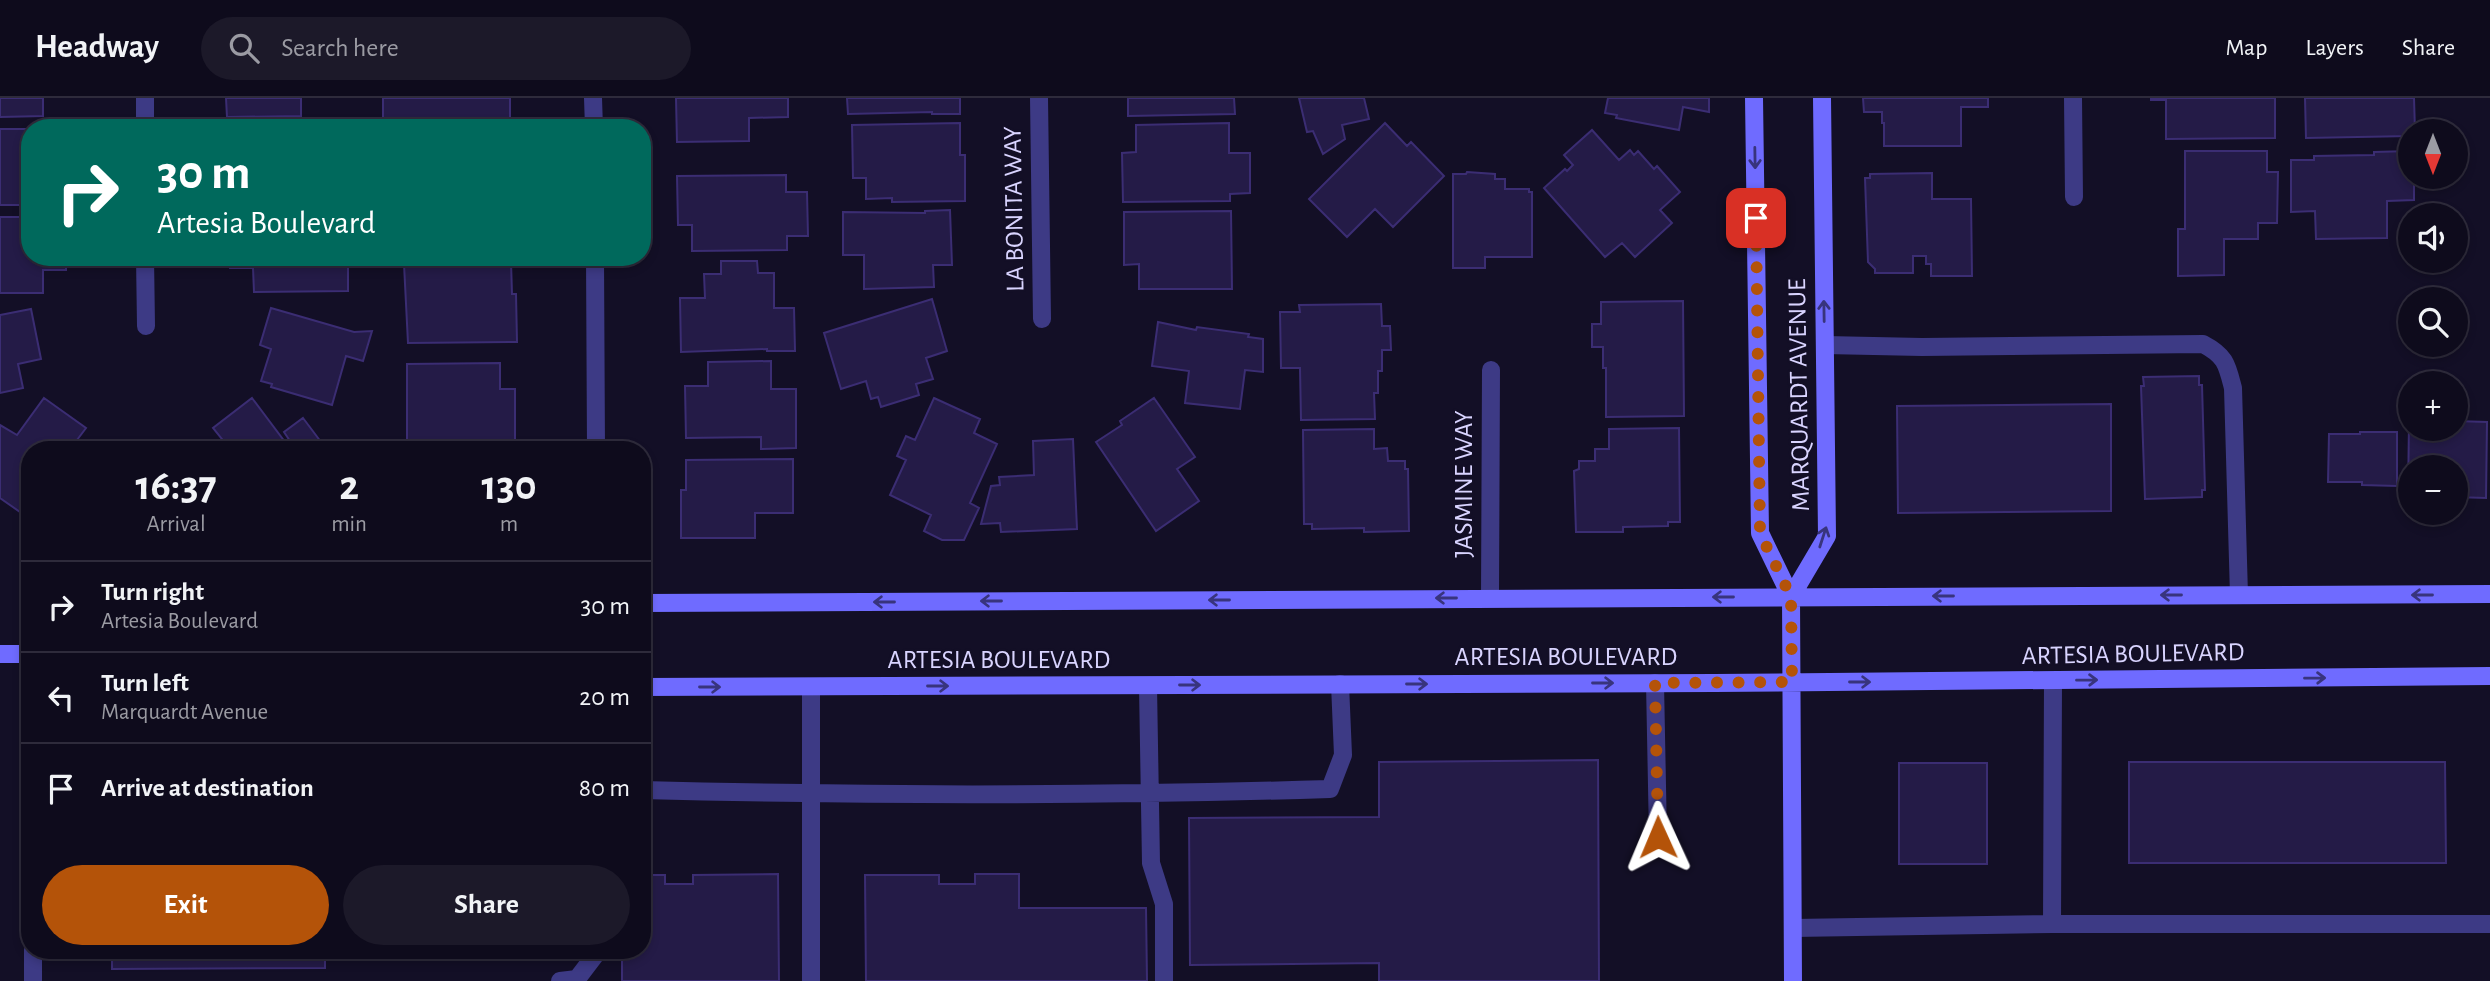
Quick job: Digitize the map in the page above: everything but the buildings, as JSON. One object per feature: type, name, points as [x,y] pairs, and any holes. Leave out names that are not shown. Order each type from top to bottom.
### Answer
[{"type":"main road","name":"MARQUARDT AVENUE","points":[[1754,98],[1760,533],[1791,597],[1793,981]]},
{"type":"main road","name":"MARQUARDT AVENUE","points":[[1791,597],[1827,536],[1822,98]]},
{"type":"main road","points":[[651,603],[2490,594]]},
{"type":"main road","points":[[0,654],[21,654]]},
{"type":"main road","name":"ARTESIA BOULEVARD","points":[[651,687],[2053,681],[2490,676]]},
{"type":"street","points":[[145,98],[145,119]]},
{"type":"street","points":[[593,98],[594,119]]},
{"type":"street","name":"LA BONITA WAY","points":[[1040,98],[1042,319]]},
{"type":"street","points":[[2073,98],[2074,197]]},
{"type":"street","points":[[145,266],[146,326]]},
{"type":"street","points":[[594,266],[596,441]]},
{"type":"street","points":[[1825,345],[2203,344],[2219,352],[2227,365],[2233,388],[2239,595]]},
{"type":"street","name":"JASMINE WAY","points":[[1490,598],[1491,370]]},
{"type":"street","points":[[2052,924],[2053,681]]},
{"type":"street","points":[[1655,683],[1658,837]]},
{"type":"street","points":[[651,790],[811,794],[1150,794],[1329,789],[1343,755],[1340,684]]},
{"type":"street","points":[[1149,686],[1151,863],[1164,904],[1164,981]]},
{"type":"street","points":[[811,687],[811,981]]},
{"type":"street","points":[[1793,928],[2052,924],[2490,923]]},
{"type":"street","points":[[33,959],[33,981]]},
{"type":"street","points":[[560,981],[577,979],[592,959]]},
{"type":"route","points":[[1658,837],[1655,683],[1792,682],[1791,597],[1760,533],[1756,218]]}]
